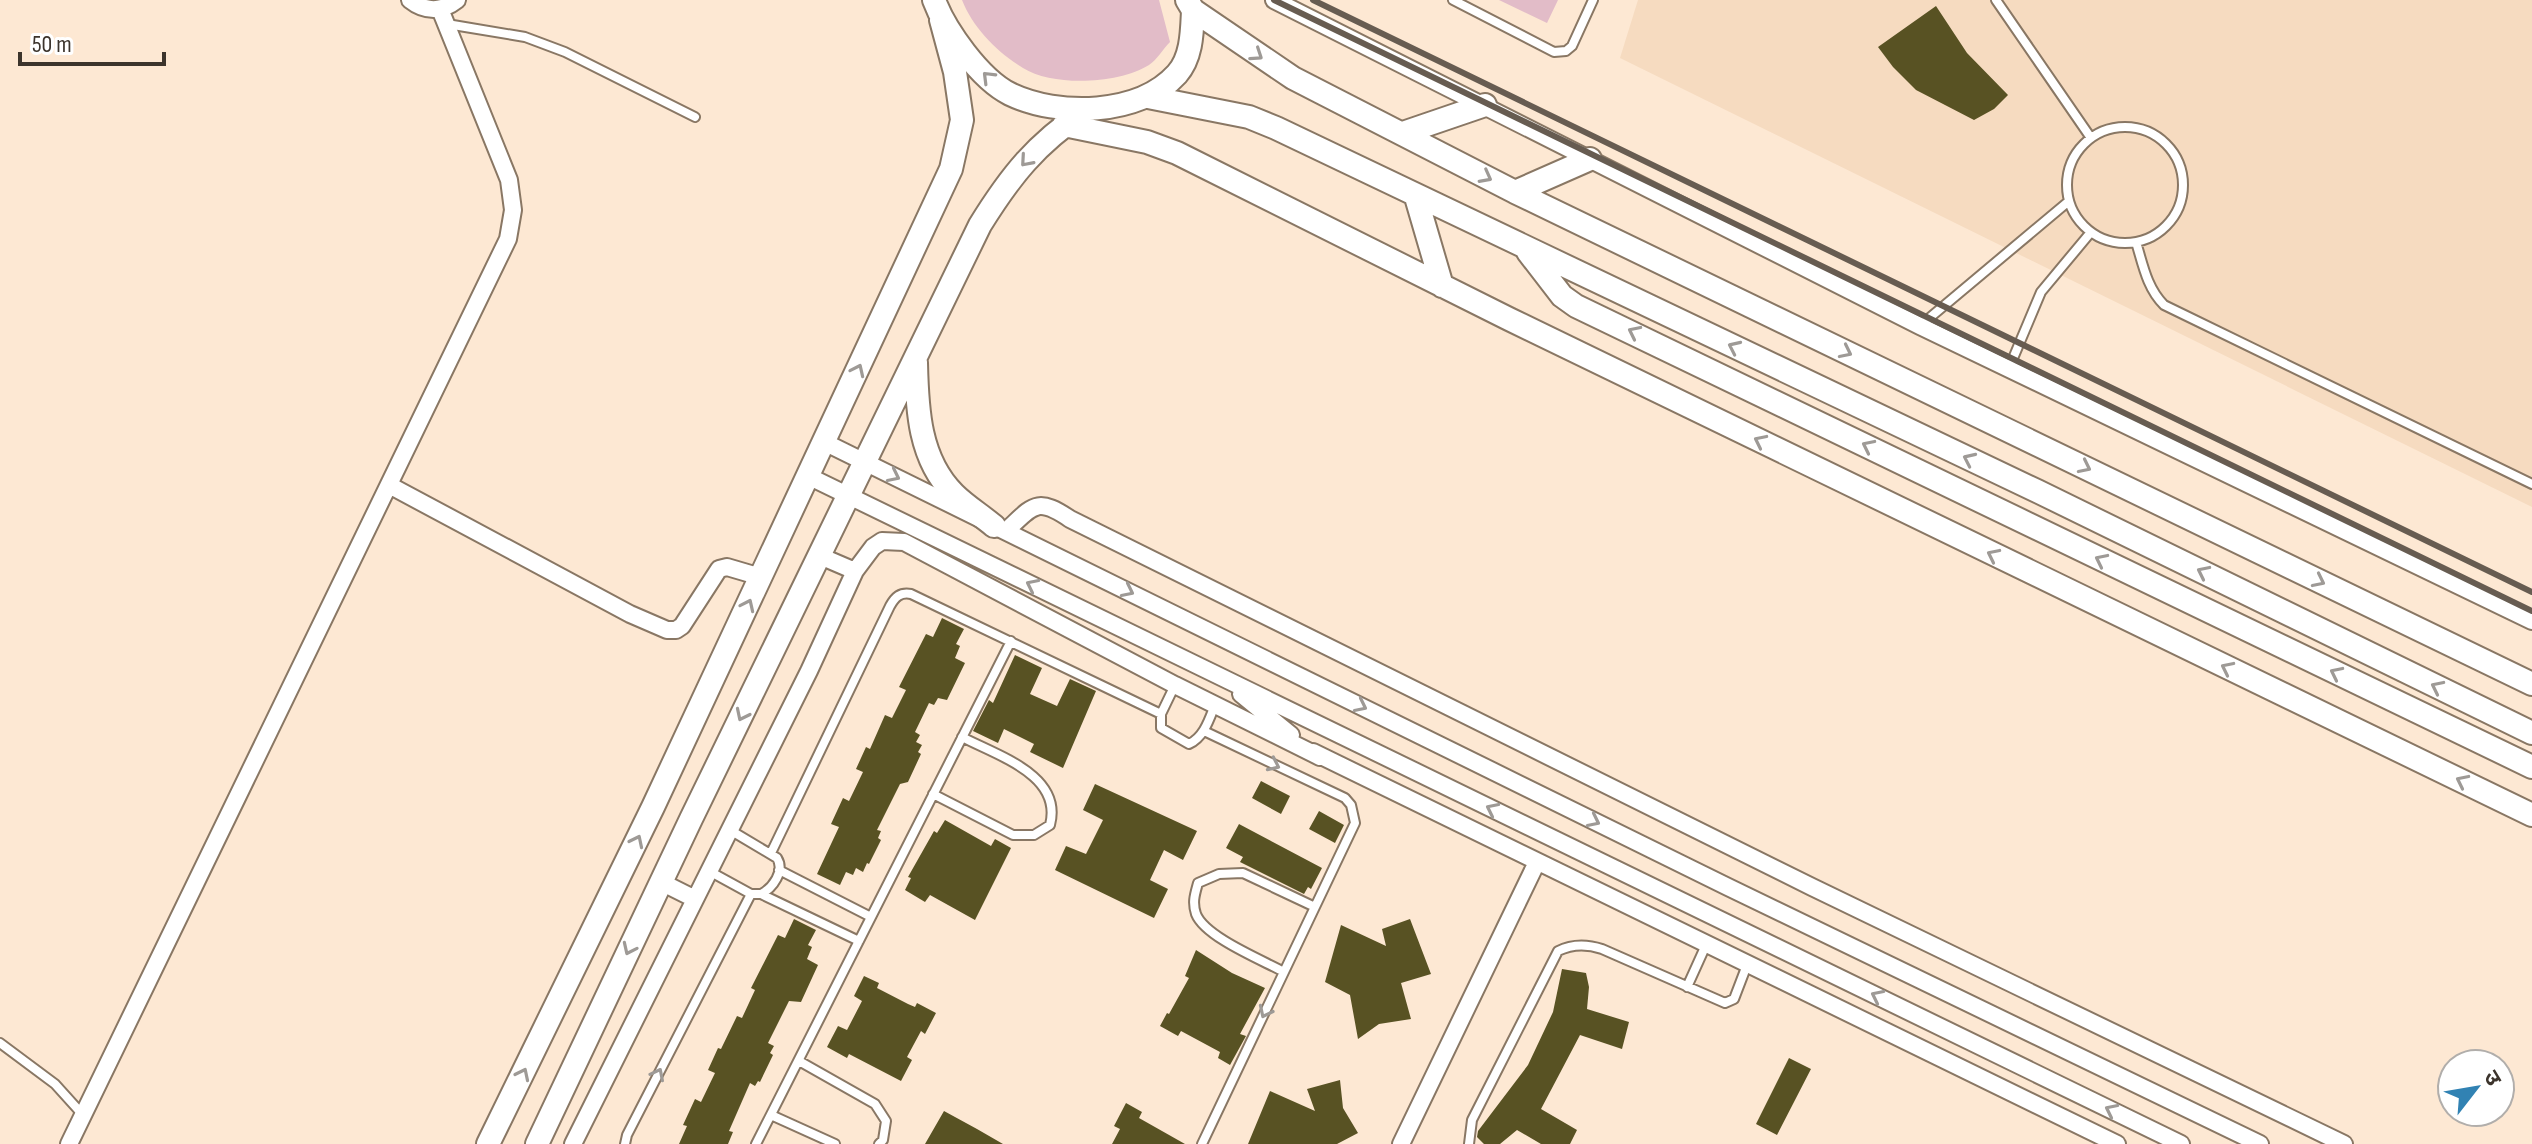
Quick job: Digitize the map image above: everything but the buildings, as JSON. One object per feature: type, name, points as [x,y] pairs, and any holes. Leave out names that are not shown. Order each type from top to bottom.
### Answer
[{"type":"street","points":[[69,1144],[508,239],[513,210],[509,180],[443,16],[410,0]]},
{"type":"street","points":[[443,16],[457,0]]},
{"type":"street","points":[[1274,0],[1920,326],[2532,621]]},
{"type":"street","points":[[1148,97],[1178,73],[1192,43],[1190,5]]},
{"type":"street","points":[[1190,5],[1293,78],[1515,192],[2532,684]]},
{"type":"street","points":[[937,10],[989,81],[1029,101],[1085,111]]},
{"type":"street","points":[[488,1144],[647,821],[951,169],[962,120],[955,72],[937,10]]},
{"type":"street","points":[[537,1144],[980,225],[1002,189],[1047,138],[1064,125],[1085,111],[1148,97],[1249,117],[1276,128],[2037,491],[2532,733]]},
{"type":"street","points":[[1403,133],[1485,105]]},
{"type":"street","points":[[1064,125],[1147,142],[1177,153],[1442,286],[2532,815]]},
{"type":"street","points":[[1515,192],[1590,159]]},
{"type":"street","points":[[1416,197],[1442,286]]},
{"type":"street","points":[[1525,248],[1562,296],[1576,306],[2532,767]]},
{"type":"street","points":[[915,358],[917,419],[931,460],[953,493],[1000,528]]},
{"type":"street","points":[[824,442],[1728,887],[2260,1144]]},
{"type":"street","points":[[808,476],[2181,1144]]},
{"type":"street","points":[[389,485],[630,614],[667,630],[682,626],[719,569],[727,567],[761,577]]},
{"type":"street","points":[[1000,528],[1033,506],[1043,504],[1054,509],[1770,866],[2344,1144]]},
{"type":"street","points":[[573,1144],[809,671],[855,571],[873,547],[892,539],[904,542],[1175,685],[1320,757],[2117,1144]]},
{"type":"street","points":[[820,556],[855,571]]},
{"type":"street","points":[[1214,674],[1320,757]]},
{"type":"street","points":[[1401,1144],[1537,862]]},
{"type":"street","points":[[661,882],[695,899]]},
{"type":"lane","points":[[1453,0],[1554,52],[1566,51],[1572,46],[1593,0]]},
{"type":"lane","points":[[1999,1],[2091,138]]},
{"type":"lane","points":[[443,16],[525,37],[565,52],[695,117]]},
{"type":"lane","points":[[2128,127],[2147,131],[2164,142],[2176,157],[2183,176],[2183,195],[2176,214],[2164,229],[2136,242],[2108,241],[2091,232],[2077,218],[2069,201],[2067,183],[2070,166],[2091,138],[2109,129],[2128,127]]},
{"type":"lane","points":[[1920,326],[2069,201]]},
{"type":"lane","points":[[2009,369],[2041,292],[2091,232]]},
{"type":"lane","points":[[2136,242],[2148,283],[2154,296],[2164,305],[2532,484]]},
{"type":"lane","points":[[771,853],[895,598],[903,593],[911,594],[1161,714]]},
{"type":"lane","points":[[756,1144],[1011,641]]},
{"type":"lane","points":[[1175,685],[1159,723],[1161,728],[1189,744],[1194,743],[1204,731],[1216,705]]},
{"type":"lane","points":[[1202,1144],[1355,823],[1351,805],[1345,798],[1204,731]]},
{"type":"lane","points":[[933,794],[1013,835],[1034,835],[1050,825],[1054,809],[1047,789],[1030,773],[962,737]]},
{"type":"lane","points":[[625,1144],[627,1135],[756,894],[772,886],[779,870],[780,863],[771,853],[730,830]]},
{"type":"lane","points":[[779,870],[871,917]]},
{"type":"lane","points":[[709,871],[859,941]]},
{"type":"lane","points":[[1284,972],[1214,934],[1197,916],[1193,899],[1198,883],[1219,874],[1243,873],[1315,907]]},
{"type":"lane","points":[[1469,1144],[1472,1120],[1558,951],[1589,945],[1717,1001],[1731,1002],[1747,965]]},
{"type":"lane","points":[[1687,987],[1706,945]]},
{"type":"lane","points":[[0,1043],[55,1084],[83,1115]]},
{"type":"lane","points":[[799,1061],[875,1104],[886,1121],[883,1140],[879,1144]]},
{"type":"lane","points":[[771,1115],[835,1144]]},
{"type":"shaded area","points":[[962,0],[1159,0],[1170,42],[1149,65],[1121,76],[1086,81],[1051,78],[1023,68],[1004,55],[979,30]]},
{"type":"shaded area","points":[[1499,0],[1558,0],[1547,23]]},
{"type":"shaded area","points":[[1638,0],[2532,0],[2532,507],[1620,58]]},
{"type":"railway","points":[[1274,0],[2532,611]]},
{"type":"railway","points":[[1313,0],[2532,592]]}]
